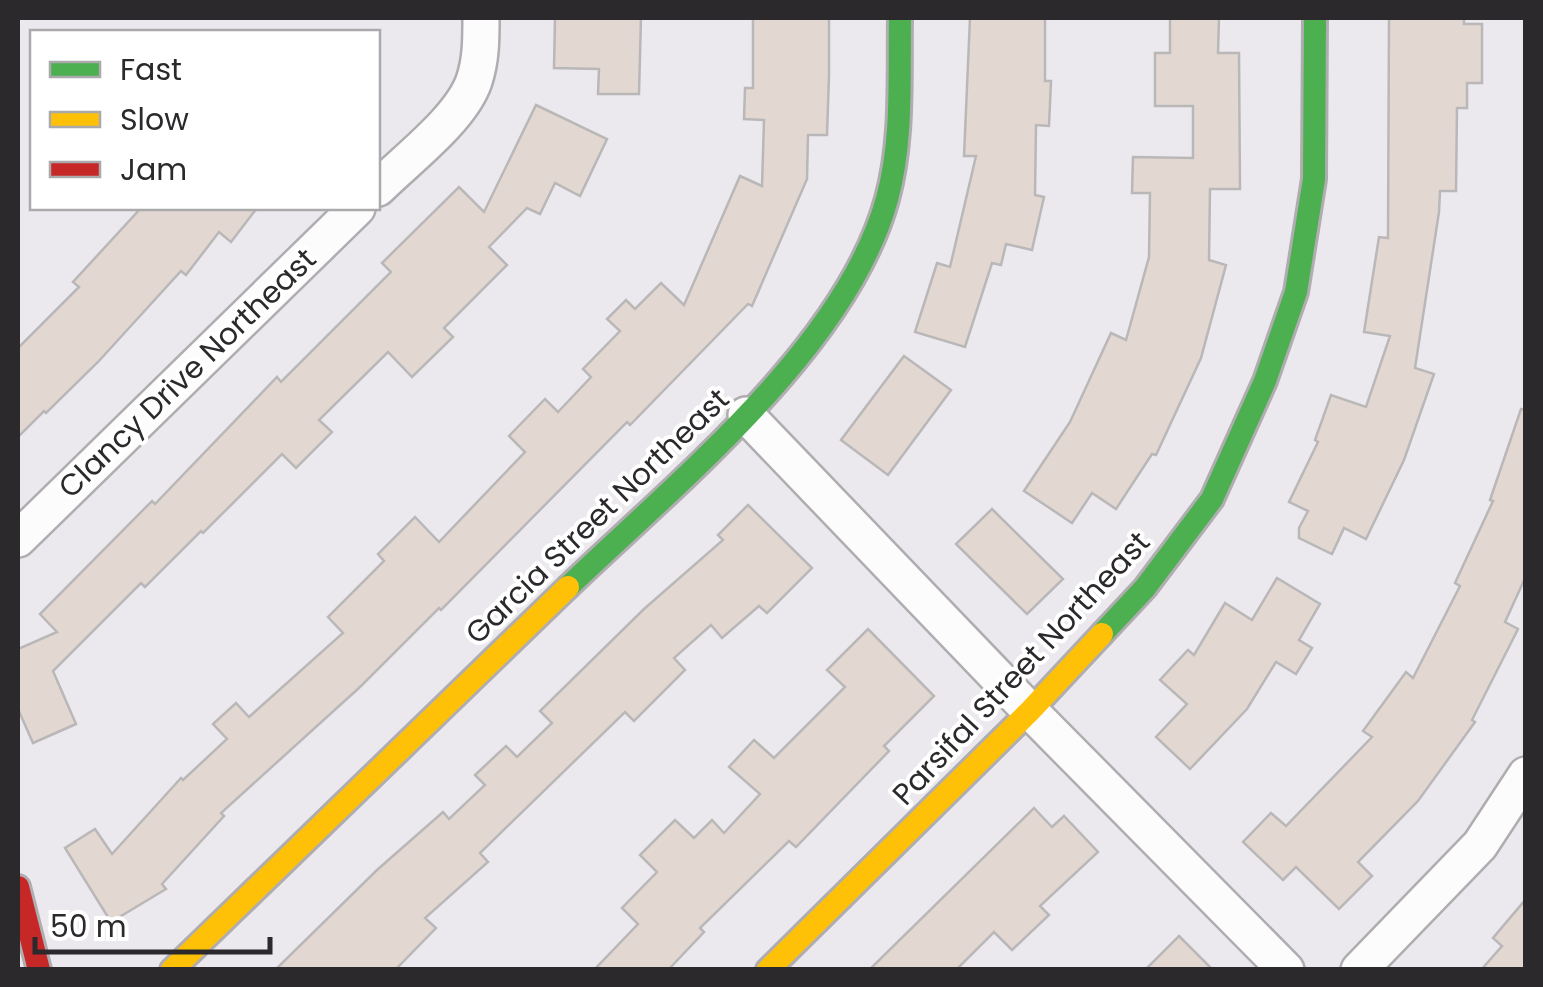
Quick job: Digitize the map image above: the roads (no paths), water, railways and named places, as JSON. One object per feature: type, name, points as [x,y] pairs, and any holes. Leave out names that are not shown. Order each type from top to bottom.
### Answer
[{"type":"street","points":[[380,186],[457,110],[472,86],[480,55],[481,18]]},
{"type":"street","name":"Garcia Street Northeast","points":[[172,970],[746,415],[809,346],[860,269],[888,200],[899,116],[900,18]]},
{"type":"street","name":"Parsifal Street Northeast","points":[[768,970],[1030,711],[1145,588],[1212,498],[1264,381],[1296,292],[1314,179],[1315,18]]},
{"type":"street","name":"Clancy Drive Northeast","points":[[18,539],[355,210]]},
{"type":"street","points":[[746,415],[1286,970]]},
{"type":"street","points":[[1358,970],[1480,845],[1526,775]]},
{"type":"street","points":[[18,887],[40,970]]}]
